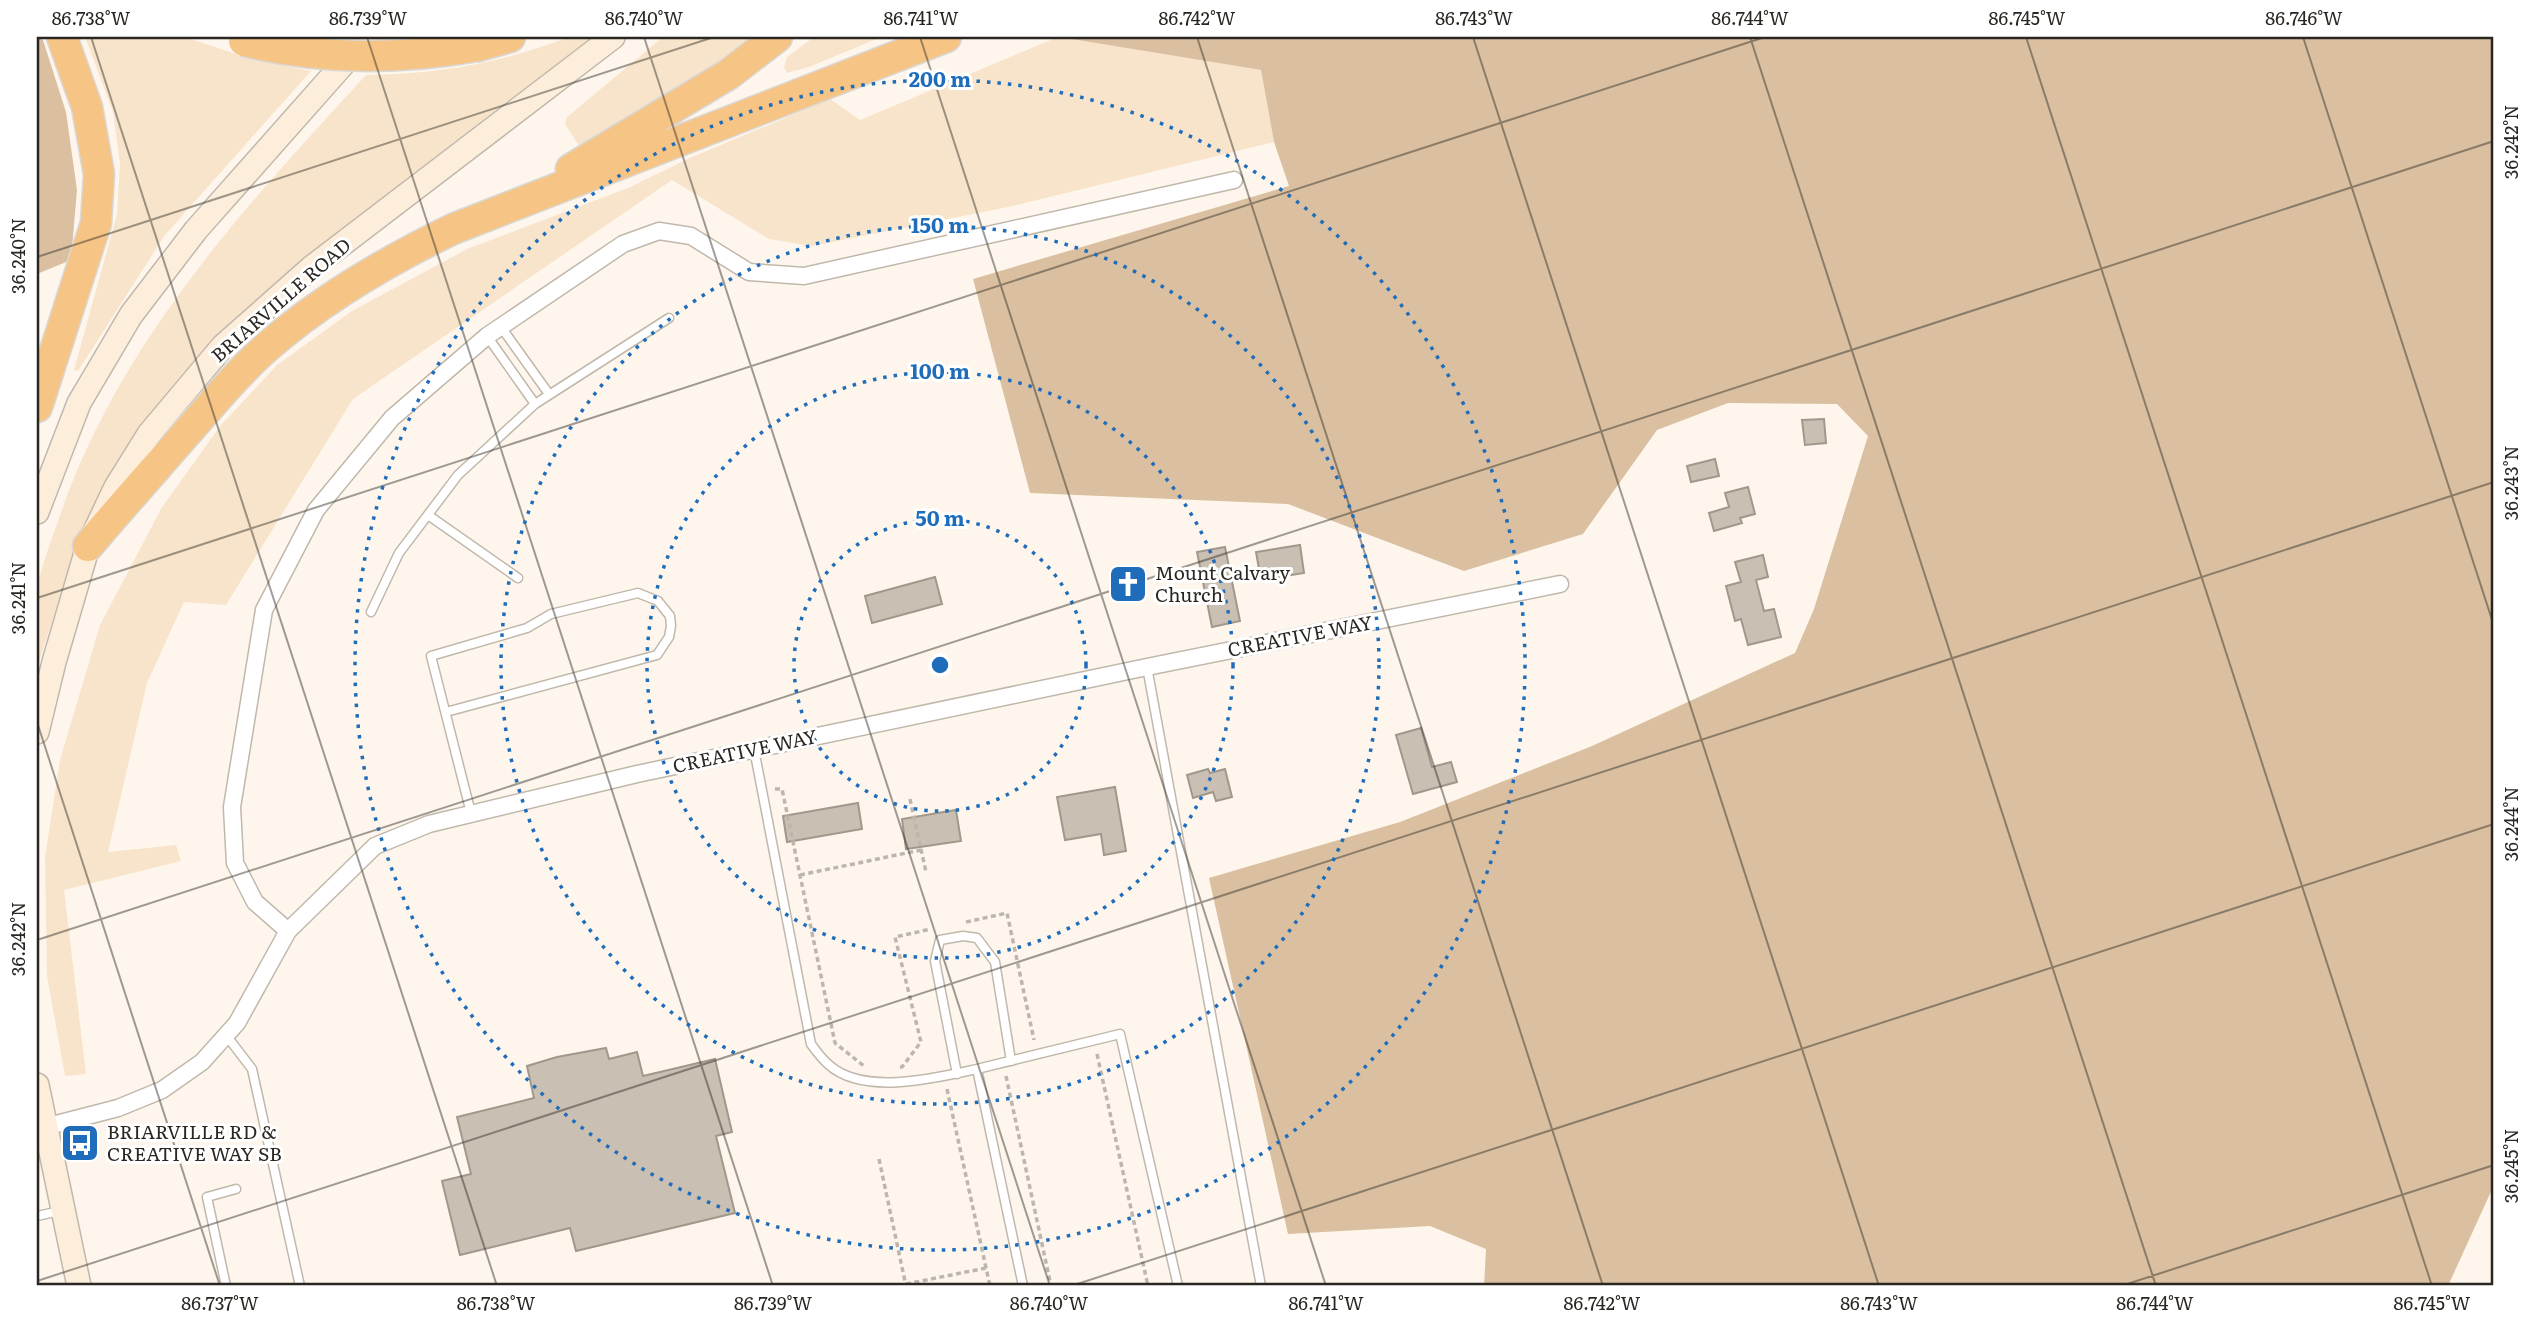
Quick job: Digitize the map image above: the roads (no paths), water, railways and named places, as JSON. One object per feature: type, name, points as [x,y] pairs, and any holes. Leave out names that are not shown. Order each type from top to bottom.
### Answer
[{"type":"highway","points":[[37,407],[96,223],[99,174],[87,107],[62,37]]},
{"type":"highway","points":[[239,39],[280,50],[366,57],[404,57],[478,46],[510,37]]},
{"type":"highway","points":[[508,209],[729,74],[777,37]]},
{"type":"highway","points":[[88,546],[228,386],[267,347],[317,309],[410,250],[453,229],[946,37]]},
{"type":"main road","points":[[37,512],[79,403],[131,315],[196,230],[367,37]]},
{"type":"main road","name":"BRIARVILLE ROAD","points":[[37,732],[54,662],[88,546],[117,487],[149,434],[223,346],[311,268],[613,37]]},
{"type":"main road","points":[[37,1085],[41,1128],[63,1210],[77,1286]]},
{"type":"street","points":[[288,931],[255,902],[235,863],[232,807],[264,610],[316,510],[392,418],[494,332],[623,244],[659,231],[691,236],[749,272],[804,276],[1234,180]]},
{"type":"street","name":"CREATIVE WAY","points":[[41,1128],[118,1108],[162,1090],[202,1062],[237,1023],[288,931],[375,846],[429,824],[754,749],[1560,584]]},
{"type":"lane","points":[[371,612],[399,554],[458,475],[535,404],[669,318]]},
{"type":"lane","points":[[494,332],[549,394]]},
{"type":"lane","points":[[494,332],[535,404]]},
{"type":"lane","points":[[428,515],[518,578]]},
{"type":"lane","points":[[446,712],[657,655],[669,637],[670,617],[658,601],[638,593],[551,614],[527,628],[431,656],[471,814]]},
{"type":"lane","points":[[1147,667],[1261,1286]]},
{"type":"lane","points":[[754,749],[811,1045],[830,1066],[855,1080],[915,1083],[1120,1034],[1178,1286]]},
{"type":"lane","points":[[957,1073],[935,961],[940,940],[963,936],[977,938],[995,962],[1011,1061]]},
{"type":"lane","points":[[226,1035],[252,1069],[300,1286]]},
{"type":"lane","points":[[977,1069],[1023,1286]]},
{"type":"lane","points":[[226,1286],[207,1197],[236,1189]]},
{"type":"lane","points":[[37,1216],[63,1210]]},
{"type":"place","name":"Mount Calvary Church","points":[[1128,584]]},
{"type":"place","name":"BRIARVILLE RD & CREATIVE WAY SB","points":[[80,1143]]}]
